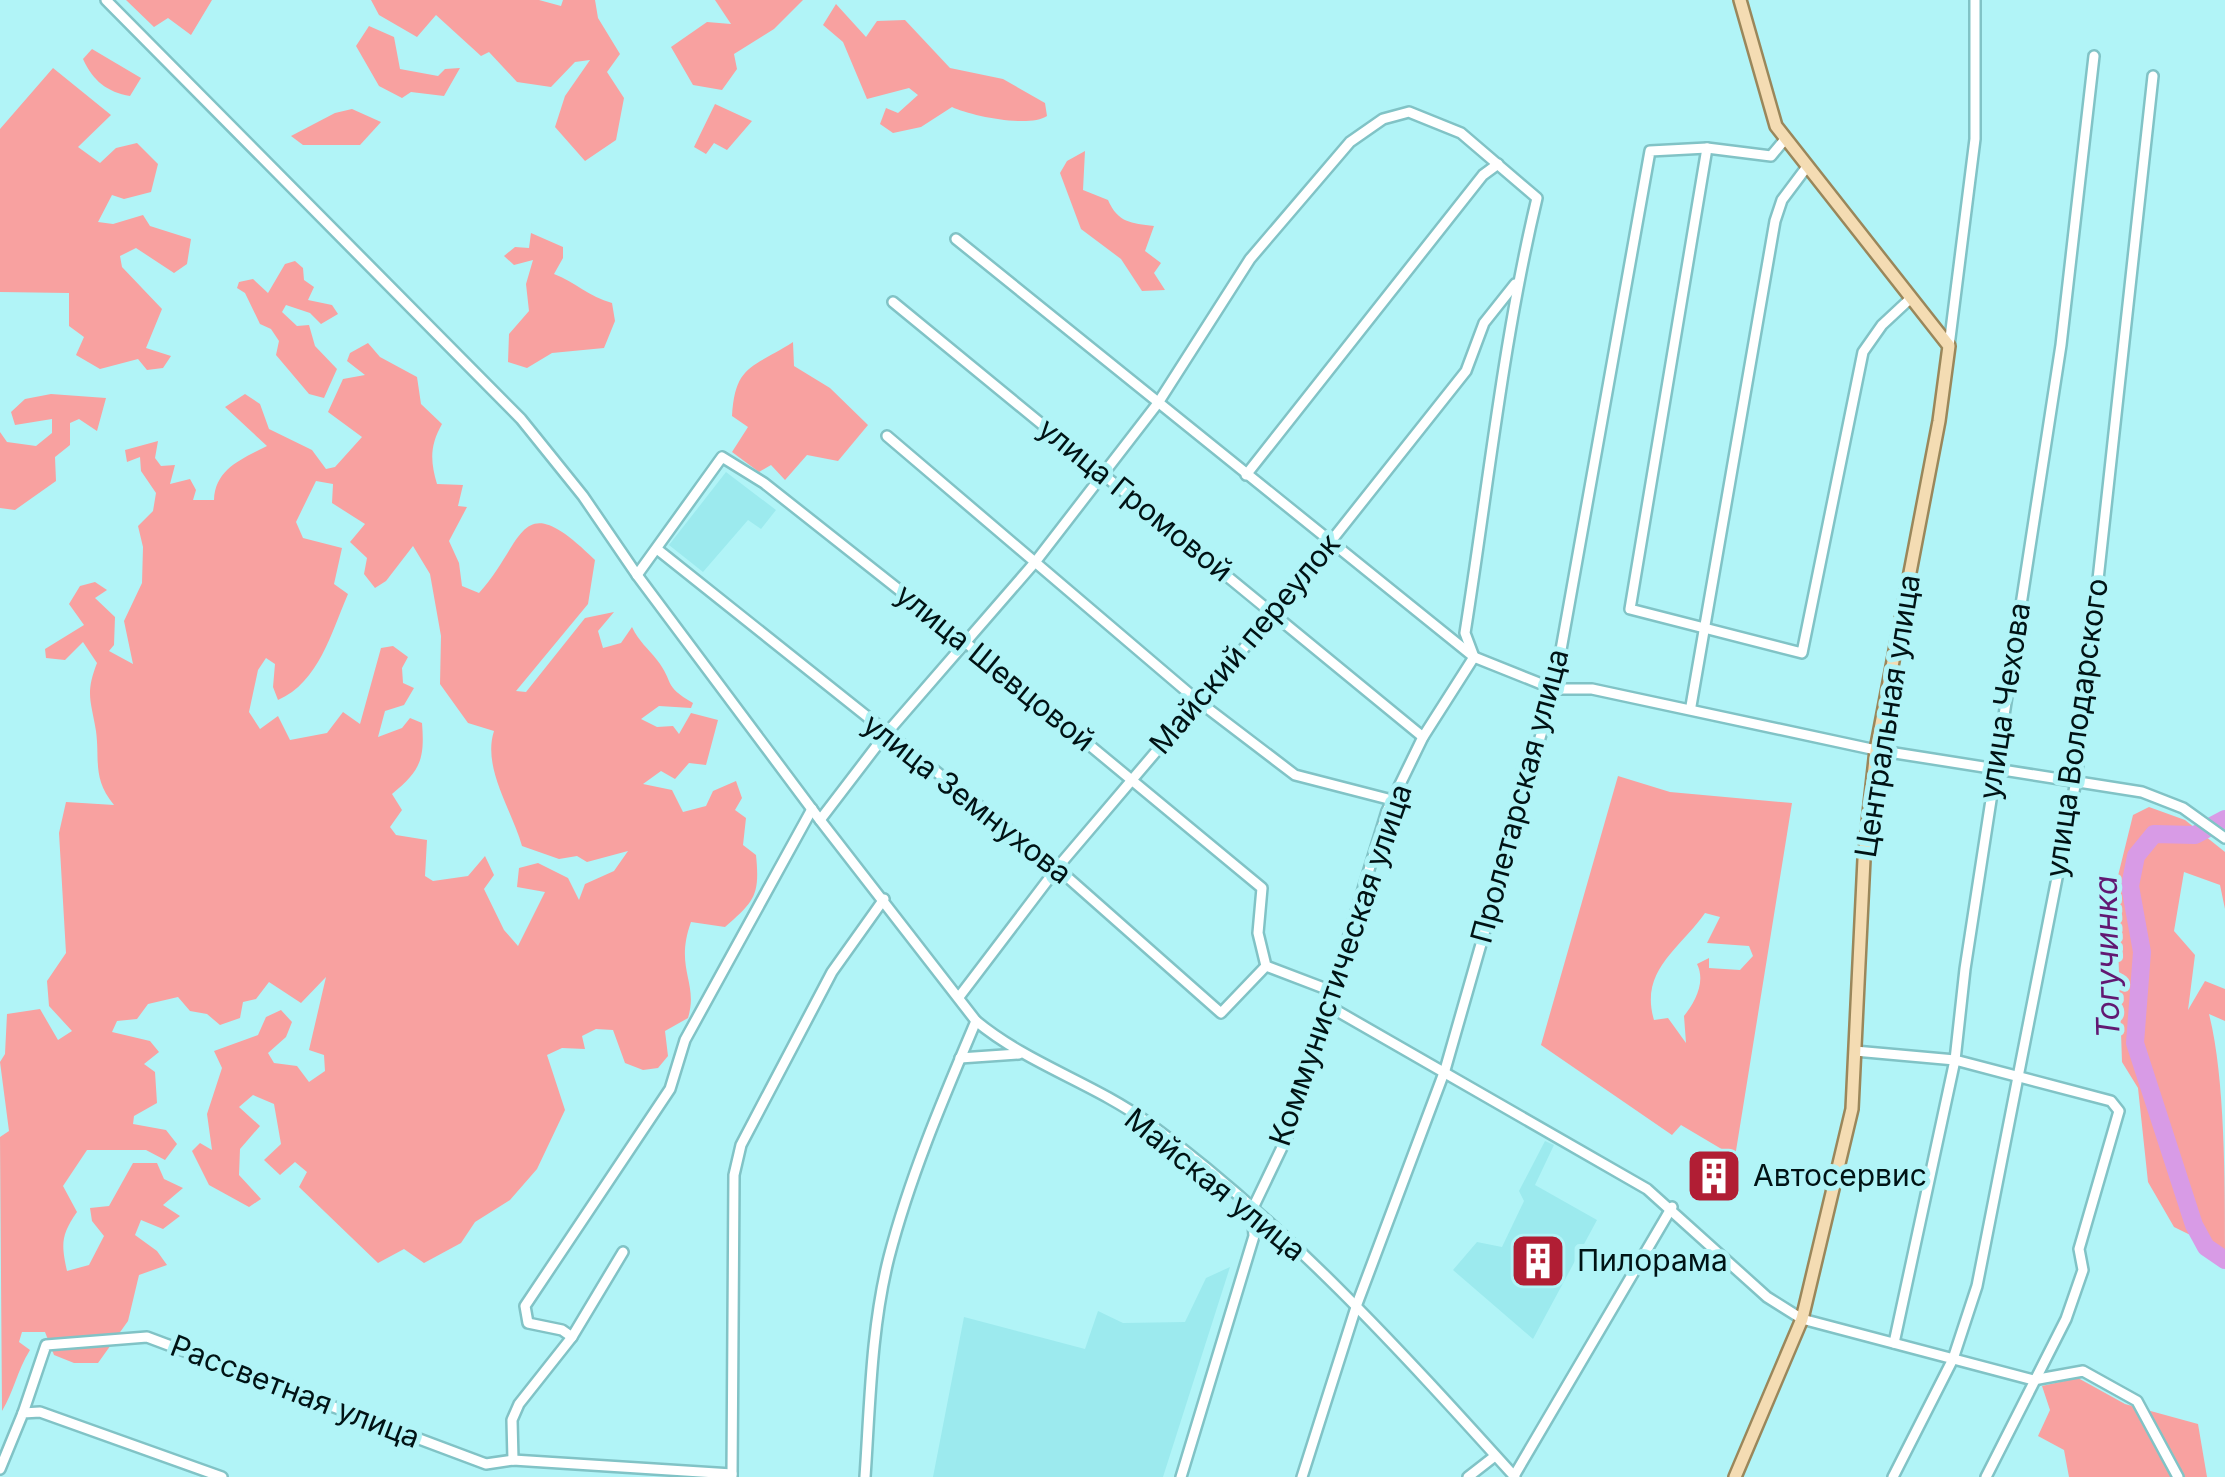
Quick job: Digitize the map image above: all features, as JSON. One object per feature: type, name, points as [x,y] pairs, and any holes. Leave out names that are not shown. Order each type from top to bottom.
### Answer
[{"type":"main road","points":[[1740,0],[1776,126],[1949,346]]},
{"type":"main road","name":"Центральная улица","points":[[1735,1477],[1802,1318],[1852,1108],[1864,860],[1876,750],[1939,420],[1949,346]]},
{"type":"street","name":"Майская улица","points":[[106,0],[521,419],[583,496],[636,575],[820,820],[976,1021],[1022,1054],[1145,1121],[1252,1210],[1357,1304],[1514,1476]]},
{"type":"street","name":"Центральная улица","points":[[1949,346],[1975,138],[1975,0]]},
{"type":"street","name":"улица Чехова","points":[[1894,1343],[1955,1060],[1994,771],[2061,345],[2094,56]]},
{"type":"street","name":"улица Володарского","points":[[1893,1477],[1954,1359],[1977,1286],[2076,780],[2154,76]]},
{"type":"street","points":[[820,820],[885,735],[1036,561],[1158,403],[1250,259],[1350,142],[1383,120],[1409,112],[1460,134],[1536,198],[1517,282],[1464,633],[1474,657]]},
{"type":"street","points":[[1786,138],[1771,156],[1707,148],[1630,609],[1802,653],[1863,352],[1882,324],[1910,298]]},
{"type":"street","name":"Пролетарская улица","points":[[1302,1477],[1357,1304],[1444,1070],[1554,689],[1650,150],[1707,148]]},
{"type":"street","points":[[1246,475],[1484,175],[1498,164]]},
{"type":"street","points":[[1690,706],[1707,628],[1775,221],[1782,200],[1806,168]]},
{"type":"street","points":[[956,239],[1474,657],[1554,689],[1592,689],[1690,706],[1876,750],[2142,792],[2164,798],[2221,835]]},
{"type":"street","name":"Майский переулок","points":[[958,997],[1058,868],[1274,613],[1466,371],[1484,323],[1517,282]]},
{"type":"street","name":"улица Громовой","points":[[893,302],[1423,737]]},
{"type":"street","points":[[887,436],[1198,702],[1295,775],[1392,800]]},
{"type":"street","name":"улица Шевцовой","points":[[657,549],[722,457],[764,483],[965,642],[1262,888],[1258,933],[1266,966]]},
{"type":"street","points":[[636,575],[657,549]]},
{"type":"street","name":"улица Земнухова","points":[[657,549],[885,735],[1058,868],[1222,1014],[1266,966]]},
{"type":"street","name":"Коммунистическая улица","points":[[1181,1477],[1254,1236],[1252,1210],[1287,1137],[1329,990],[1392,800],[1423,737],[1474,657]]},
{"type":"street","points":[[572,1336],[562,1330],[528,1324],[525,1306],[670,1089],[686,1040],[812,809]]},
{"type":"street","points":[[732,1476],[734,1175],[742,1145],[832,972],[884,899]]},
{"type":"street","points":[[1266,966],[1329,990]]},
{"type":"street","points":[[1325,1004],[1444,1070],[1672,1207],[1767,1297],[1802,1318],[2032,1380],[2083,1371],[2138,1400],[2178,1477]]},
{"type":"street","points":[[865,1477],[872,1368],[889,1259],[926,1139],[976,1021]]},
{"type":"street","points":[[1855,1052],[1955,1060],[2112,1101],[2118,1110],[2098,1197],[2080,1249],[2083,1270],[2066,1319],[1986,1477]]},
{"type":"street","points":[[960,1058],[1022,1054]]},
{"type":"street","points":[[1514,1476],[1672,1207]]},
{"type":"street","points":[[513,1460],[512,1420],[519,1404],[572,1336],[623,1252]]},
{"type":"street","name":"Рассветная улица","points":[[23,1413],[46,1345],[147,1337],[486,1464],[513,1460],[732,1476]]},
{"type":"street","points":[[0,1469],[23,1413],[40,1412],[222,1477]]},
{"type":"street","points":[[1468,1477],[1495,1456]]},
{"type":"street","points":[[486,1464],[486,1477]]},
{"type":"shaded area","points":[[126,0],[212,0],[191,35],[168,18],[154,27]]},
{"type":"shaded area","points":[[371,0],[539,0],[561,6],[563,0],[595,0],[598,18],[620,54],[607,72],[624,98],[616,140],[585,161],[555,127],[565,96],[590,60],[575,62],[551,87],[517,82],[489,52],[481,56],[436,15],[417,37],[379,15]]},
{"type":"shaded area","points":[[715,0],[803,0],[774,29],[734,54],[737,69],[722,90],[693,85],[671,47],[707,22],[731,24]]},
{"type":"shaded area","points":[[836,4],[866,37],[877,21],[905,20],[950,68],[1003,79],[1045,103],[1047,116],[1014,121],[952,107],[921,127],[893,133],[880,124],[886,108],[898,113],[918,95],[909,88],[867,99],[843,42],[823,25]]},
{"type":"shaded area","points":[[369,26],[394,37],[400,69],[438,76],[445,69],[460,68],[444,96],[411,92],[402,98],[379,86],[356,46]]},
{"type":"shaded area","points":[[92,49],[141,78],[130,96],[114,92],[91,74],[83,59]]},
{"type":"shaded area","points":[[53,68],[111,115],[78,147],[100,163],[116,148],[137,143],[158,164],[151,192],[124,199],[112,195],[98,222],[113,224],[143,215],[150,226],[191,239],[187,264],[174,273],[136,248],[120,256],[122,267],[162,309],[146,348],[171,356],[163,368],[147,370],[138,359],[100,369],[76,355],[84,337],[69,326],[69,293],[0,292],[0,129]]},
{"type":"shaded area","points":[[715,104],[752,121],[727,150],[714,143],[706,154],[694,147]]},
{"type":"shaded area","points":[[352,109],[381,122],[360,145],[303,145],[291,136],[335,113]]},
{"type":"shaded area","points":[[1085,151],[1083,190],[1108,200],[1126,220],[1154,226],[1145,251],[1161,263],[1154,273],[1165,290],[1142,291],[1121,259],[1081,229],[1060,173],[1067,161]]},
{"type":"shaded area","points":[[531,233],[563,247],[563,258],[554,274],[612,303],[615,321],[604,348],[552,353],[527,368],[508,362],[509,334],[529,311],[526,284],[533,260],[514,265],[504,256],[515,247],[529,248]]},
{"type":"shaded area","points":[[295,261],[303,268],[304,280],[314,287],[308,300],[332,305],[338,314],[321,324],[310,313],[286,305],[282,312],[297,326],[309,325],[315,346],[337,369],[324,398],[309,394],[276,355],[279,341],[271,329],[260,324],[245,293],[237,288],[239,282],[253,279],[268,293],[285,264]]},
{"type":"shaded area","points":[[793,342],[794,366],[830,388],[868,425],[838,461],[807,455],[785,480],[771,465],[759,472],[732,452],[748,427],[732,416],[742,377],[757,363]]},
{"type":"shaded area","points":[[368,343],[380,357],[417,377],[421,404],[442,424],[432,453],[437,484],[463,485],[458,506],[467,507],[449,541],[459,563],[462,586],[479,593],[516,540],[526,528],[537,523],[570,537],[595,560],[588,604],[516,691],[526,692],[585,618],[614,612],[598,631],[603,648],[621,643],[632,627],[673,688],[693,703],[691,708],[659,706],[641,719],[657,727],[673,726],[679,734],[691,713],[718,720],[706,765],[689,763],[675,779],[661,771],[643,784],[672,790],[683,812],[706,806],[713,791],[736,781],[742,798],[735,810],[746,818],[743,845],[756,855],[756,889],[749,903],[725,927],[691,922],[685,964],[691,1005],[688,1018],[665,1031],[668,1056],[658,1068],[643,1070],[625,1063],[613,1030],[596,1029],[582,1036],[585,1049],[562,1048],[547,1055],[565,1110],[537,1169],[510,1200],[475,1222],[461,1243],[424,1263],[404,1249],[378,1263],[299,1187],[307,1172],[295,1162],[280,1175],[264,1160],[281,1144],[274,1104],[253,1095],[239,1107],[260,1126],[240,1149],[239,1175],[261,1199],[249,1207],[209,1185],[192,1151],[200,1143],[212,1150],[207,1114],[222,1068],[214,1051],[258,1035],[266,1017],[281,1010],[292,1022],[286,1037],[268,1053],[274,1063],[297,1066],[309,1082],[325,1071],[324,1055],[309,1050],[326,977],[301,1003],[269,982],[256,999],[243,1002],[240,1018],[220,1025],[207,1014],[190,1011],[178,997],[148,1004],[137,1019],[117,1021],[112,1032],[150,1041],[159,1052],[144,1064],[155,1072],[157,1103],[134,1116],[133,1124],[166,1130],[177,1144],[165,1160],[146,1150],[87,1150],[63,1186],[77,1212],[65,1234],[65,1262],[67,1271],[89,1265],[104,1236],[92,1221],[90,1208],[109,1206],[133,1163],[157,1163],[164,1179],[183,1188],[163,1205],[180,1216],[163,1229],[141,1220],[135,1235],[157,1251],[167,1265],[139,1275],[128,1321],[98,1363],[74,1363],[54,1355],[45,1332],[22,1332],[19,1342],[30,1350],[2,1411],[0,1137],[9,1131],[0,1062],[5,1054],[7,1014],[40,1009],[58,1040],[72,1031],[49,1006],[47,981],[66,953],[59,833],[66,802],[114,805],[102,786],[98,769],[90,697],[97,663],[83,642],[65,660],[46,658],[45,649],[84,625],[69,604],[80,586],[95,582],[107,590],[95,598],[115,617],[114,645],[109,651],[133,664],[124,621],[142,583],[143,547],[138,526],[153,511],[156,493],[141,471],[140,457],[127,462],[125,450],[158,441],[155,458],[161,466],[175,465],[170,484],[190,479],[196,490],[193,500],[214,500],[225,473],[267,446],[225,407],[245,394],[260,404],[269,429],[312,450],[326,469],[335,467],[362,437],[328,412],[343,379],[365,375],[347,361],[350,353]],"holes":[[[316,481],[333,484],[332,503],[365,524],[350,542],[367,558],[364,574],[375,588],[386,581],[413,546],[430,574],[441,636],[440,684],[468,723],[494,731],[491,745],[495,774],[522,846],[559,859],[577,856],[587,862],[628,851],[614,871],[585,884],[579,900],[568,878],[538,863],[519,868],[517,887],[545,892],[518,946],[504,930],[484,889],[494,875],[485,856],[468,876],[433,881],[425,876],[427,840],[396,835],[390,827],[402,810],[392,794],[415,771],[423,746],[422,723],[410,718],[402,728],[378,737],[385,711],[404,705],[414,688],[403,683],[402,668],[408,657],[393,646],[381,648],[360,724],[343,712],[327,733],[290,740],[278,716],[260,729],[249,712],[258,670],[266,658],[275,664],[273,687],[278,700],[304,681],[322,655],[348,594],[334,584],[342,548],[303,538],[296,522]]]},
{"type":"shaded area","points":[[51,394],[106,398],[97,431],[79,419],[70,423],[70,445],[55,457],[56,481],[15,510],[0,508],[0,432],[7,442],[36,446],[52,433],[52,419],[15,425],[11,412],[25,399]]},
{"type":"shaded area","points":[[726,472],[776,510],[761,529],[748,520],[703,572],[669,545]]},
{"type":"shaded area","points":[[1618,776],[1670,792],[1792,803],[1735,1157],[1681,1125],[1672,1135],[1541,1045]],"holes":[[[1705,913],[1720,917],[1707,943],[1749,946],[1753,956],[1740,970],[1709,968],[1709,958],[1697,964],[1700,985],[1684,1016],[1686,1043],[1668,1018],[1654,1020],[1652,987],[1665,961]]]},
{"type":"shaded area","points":[[2149,807],[2185,820],[2225,852],[2225,909],[2220,885],[2184,872],[2174,931],[2195,955],[2188,1010],[2205,981],[2225,989],[2225,1021],[2209,1014],[2221,1098],[2225,1252],[2174,1227],[2148,1182],[2138,1088],[2122,1062],[2116,884],[2133,815]]},
{"type":"shaded area","points":[[1545,1141],[1554,1145],[1535,1185],[1597,1220],[1533,1339],[1453,1270],[1477,1242],[1502,1247],[1524,1201],[1519,1191]]},
{"type":"shaded area","points":[[1230,1267],[1163,1477],[933,1477],[964,1317],[1085,1349],[1098,1311],[1123,1323],[1185,1322],[1206,1278]]},
{"type":"shaded area","points":[[2078,1378],[2125,1404],[2198,1424],[2207,1477],[2069,1477],[2064,1450],[2038,1436],[2050,1410],[2042,1386]]},
{"type":"waterway","name":"Тогучинка","points":[[2225,819],[2195,835],[2154,834],[2136,856],[2130,886],[2142,952],[2135,1043],[2194,1225],[2206,1247],[2225,1260]]},
{"type":"place","name":"Автосервис","points":[[1714,1176]]},
{"type":"place","name":"Пилорама","points":[[1538,1261]]}]
